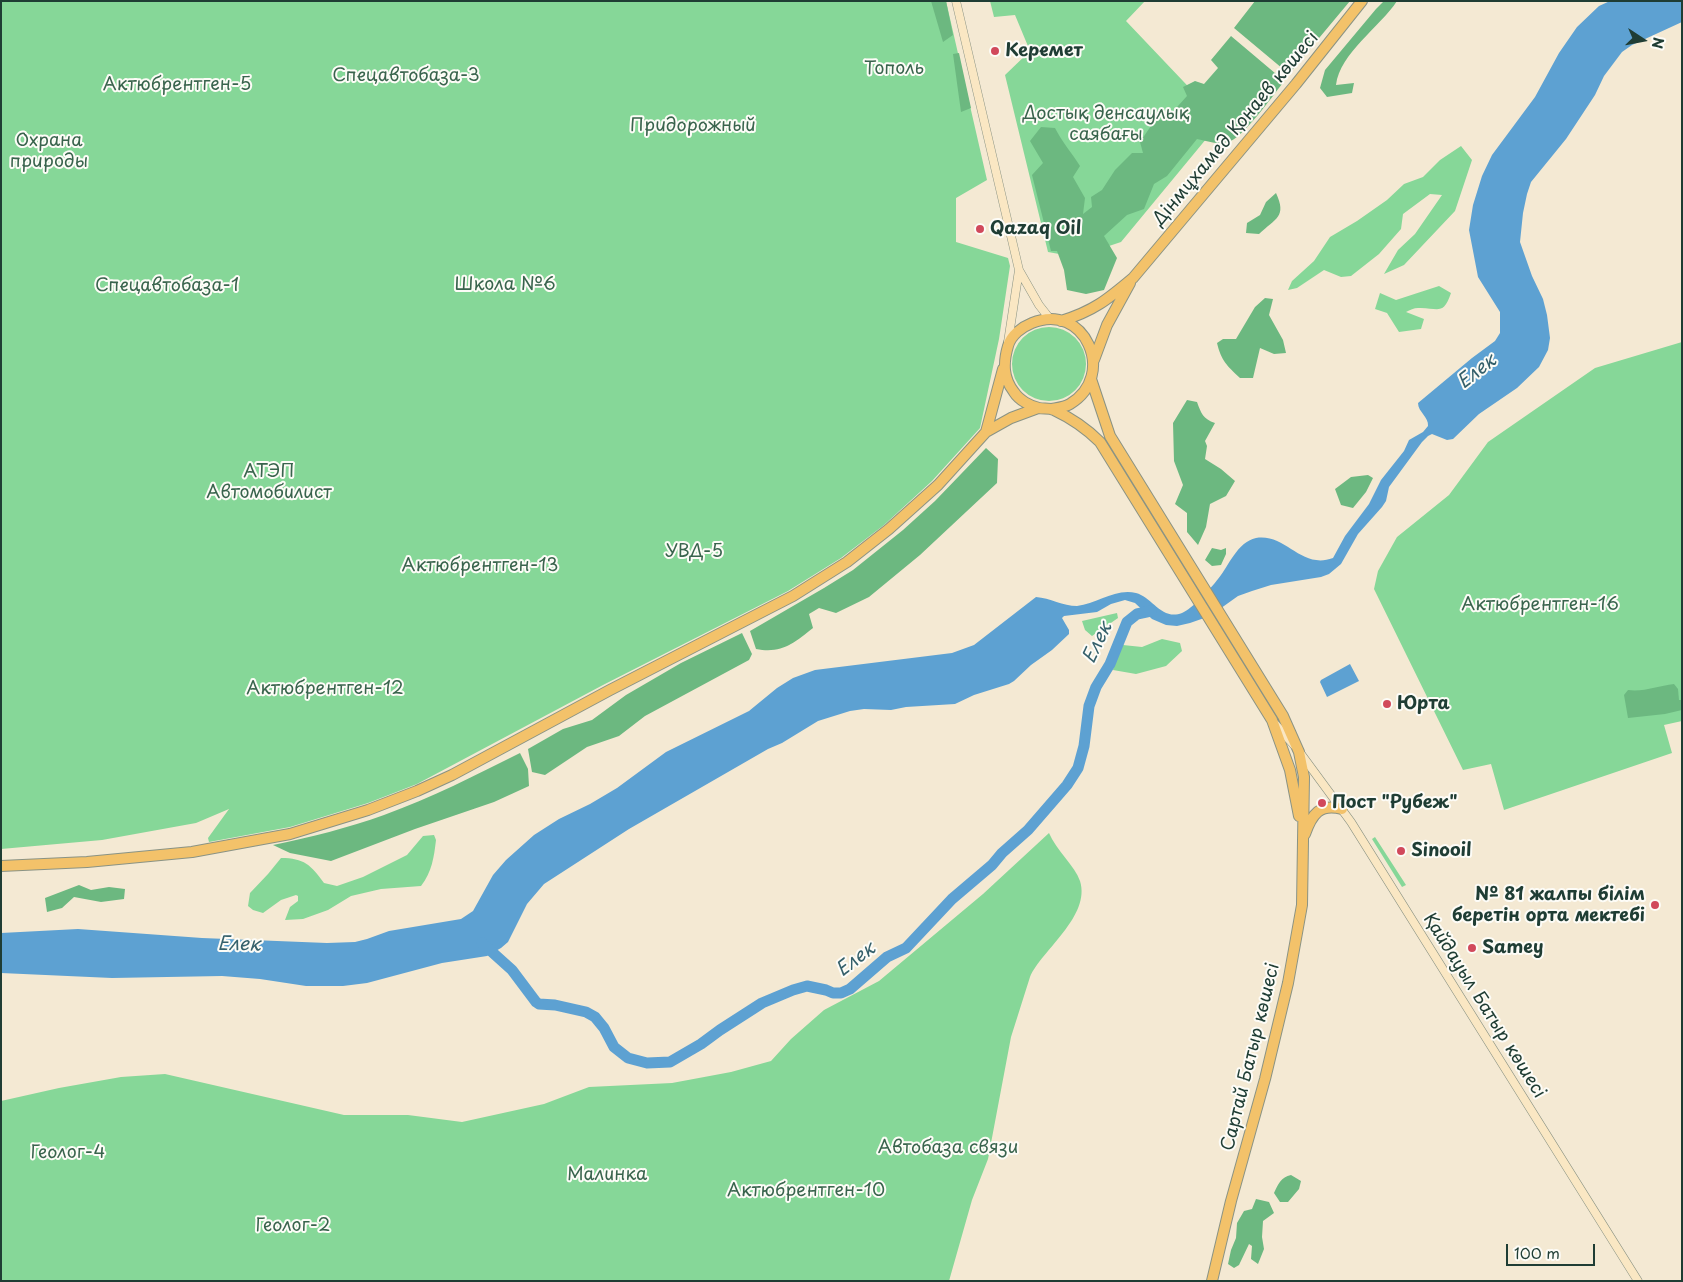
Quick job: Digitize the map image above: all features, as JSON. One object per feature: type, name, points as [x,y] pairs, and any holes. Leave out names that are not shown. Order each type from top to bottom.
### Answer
[{"type":"highway","name":"Дінмұхамед Қонаев көшесі","points":[[1133,278],[1296,84],[1362,1]]},
{"type":"highway","points":[[986,432],[1004,368],[1008,344],[1016,333],[1026,325],[1038,320],[1056,320],[1090,311],[1133,278]]},
{"type":"highway","points":[[1004,368],[1007,382],[1014,394],[1025,403],[1038,408],[1052,409],[1068,405],[1082,394],[1091,379],[1094,362],[1107,325],[1133,278]]},
{"type":"highway","points":[[1056,320],[1074,326],[1084,336],[1091,348],[1094,362]]},
{"type":"highway","points":[[1091,379],[1110,436],[1145,504],[1234,659],[1272,720],[1290,770],[1304,839]]},
{"type":"highway","points":[[1,866],[87,862],[192,852],[290,834],[368,810],[417,791],[452,775],[610,690],[793,596],[847,562],[890,529],[938,485],[986,432],[1011,418],[1038,408]]},
{"type":"highway","points":[[1052,409],[1087,429],[1100,442],[1145,504],[1244,653],[1283,716],[1299,752],[1304,777],[1304,839]]},
{"type":"highway","points":[[1304,839],[1312,818],[1318,812],[1329,807],[1342,810]]},
{"type":"highway","name":"Сартай Батыр көшесі","points":[[1212,1281],[1230,1201],[1265,1079],[1288,983],[1302,905],[1304,839]]},
{"type":"street","points":[[956,1],[1020,270],[1039,305],[1056,320]]},
{"type":"street","points":[[1008,344],[1020,270]]},
{"type":"street","name":"Қайдауыл Батыр көшесі","points":[[1272,720],[1299,752],[1342,810],[1638,1281]]},
{"type":"green space","points":[[1,1],[946,1],[987,180],[956,198],[956,242],[1008,258],[1010,266],[999,339],[980,428],[932,481],[884,525],[841,558],[788,591],[603,685],[417,784],[368,803],[290,827],[209,842],[208,838],[229,809],[196,823],[102,840],[1,849]]},
{"type":"green space","points":[[931,1],[946,1],[953,35],[943,42]]},
{"type":"green space","name":"Достық денсаулық саябағы","points":[[990,1],[1145,1],[1126,21],[1221,121],[1121,242],[1076,257],[1048,252],[1005,75],[1030,51],[1015,15],[994,17]]},
{"type":"green space","points":[[1255,1],[1350,1],[1289,74],[1234,28]]},
{"type":"green space","points":[[1384,1],[1397,1],[1353,51],[1339,73],[1336,85],[1354,83],[1352,93],[1327,97],[1320,88],[1325,70]]},
{"type":"green space","points":[[1231,36],[1282,79],[1282,84],[1256,117],[1234,139],[1220,143],[1197,139],[1167,176],[1154,184],[1144,209],[1127,215],[1104,236],[1117,258],[1104,290],[1086,294],[1067,290],[1064,270],[1057,251],[1051,251],[1032,175],[1043,163],[1030,141],[1041,127],[1055,128],[1080,166],[1073,177],[1085,198],[1083,214],[1092,207],[1091,197],[1102,190],[1115,170],[1132,153],[1143,153],[1140,142],[1153,123],[1169,116],[1187,96],[1183,87],[1195,81],[1204,84],[1218,68],[1211,60]]},
{"type":"green space","points":[[959,53],[971,108],[961,112],[953,54]]},
{"type":"green space","points":[[1461,146],[1472,160],[1455,211],[1404,265],[1384,274],[1398,250],[1415,234],[1442,195],[1430,194],[1403,214],[1401,229],[1379,254],[1351,276],[1341,277],[1324,270],[1297,288],[1288,290],[1292,281],[1314,261],[1330,237],[1387,200],[1404,184],[1423,177],[1440,160]]},
{"type":"green space","points":[[1276,193],[1280,207],[1278,217],[1259,234],[1246,233],[1247,223],[1260,215],[1266,202]]},
{"type":"green space","points":[[1439,286],[1451,293],[1442,308],[1416,308],[1406,312],[1424,319],[1421,329],[1399,332],[1387,313],[1375,309],[1380,293],[1396,300]]},
{"type":"green space","points":[[1265,298],[1273,299],[1269,315],[1283,340],[1286,353],[1274,354],[1260,348],[1253,378],[1240,378],[1225,362],[1220,354],[1217,343],[1223,339],[1236,339],[1255,307]]},
{"type":"green space","points":[[1049,327],[1070,333],[1080,343],[1086,364],[1080,385],[1070,395],[1049,401],[1028,395],[1018,385],[1012,364],[1018,343],[1028,333]]},
{"type":"green space","name":"Актюбрентген-16","points":[[1682,342],[1682,721],[1664,725],[1672,753],[1504,810],[1491,764],[1463,770],[1374,589],[1378,571],[1397,537],[1449,495],[1488,442],[1595,368]]},
{"type":"green space","points":[[1187,400],[1197,402],[1203,415],[1215,423],[1205,441],[1207,446],[1205,459],[1235,481],[1226,496],[1210,504],[1206,527],[1198,545],[1187,532],[1187,513],[1175,504],[1183,485],[1174,461],[1173,423]]},
{"type":"green space","points":[[986,448],[998,459],[997,483],[920,555],[869,597],[836,613],[819,608],[809,614],[813,628],[793,643],[780,649],[756,649],[750,631],[853,570],[903,530],[935,501]]},
{"type":"green space","points":[[1368,475],[1373,478],[1366,492],[1353,508],[1341,505],[1335,489],[1351,477]]},
{"type":"green space","points":[[1212,548],[1221,550],[1226,548],[1226,554],[1221,565],[1212,566],[1205,560]]},
{"type":"green space","points":[[1117,613],[1118,618],[1092,636],[1085,630],[1082,621]]},
{"type":"green space","points":[[742,633],[752,654],[749,660],[645,716],[619,736],[587,747],[545,775],[532,772],[528,749],[563,729],[592,720],[626,695],[681,663]]},
{"type":"green space","points":[[1162,639],[1180,643],[1182,651],[1166,666],[1136,674],[1113,670],[1115,658],[1123,645],[1142,647]]},
{"type":"green space","points":[[1674,684],[1678,689],[1679,700],[1682,700],[1682,710],[1628,718],[1624,695],[1628,690],[1645,690]]},
{"type":"green space","points":[[520,753],[528,769],[529,786],[494,802],[331,861],[290,853],[273,845],[329,832],[384,815],[436,794]]},
{"type":"green space","points":[[1049,833],[1056,846],[1078,875],[1082,894],[1079,907],[1072,920],[1030,977],[1011,1037],[988,1159],[972,1200],[949,1281],[1,1281],[1,1101],[121,1077],[165,1074],[344,1115],[408,1115],[462,1122],[544,1104],[589,1087],[672,1083],[731,1072],[771,1061],[791,1039],[824,1010],[879,981],[983,894]]},
{"type":"green space","points":[[434,835],[436,840],[432,864],[421,886],[381,889],[351,896],[328,910],[303,919],[285,920],[290,907],[298,901],[298,896],[296,895],[281,900],[263,913],[253,910],[248,906],[250,893],[281,858],[301,861],[311,867],[324,883],[337,886],[363,877],[407,855],[423,836]]},
{"type":"green space","points":[[1375,837],[1406,885],[1402,887],[1372,839]]},
{"type":"green space","points":[[79,885],[91,890],[109,887],[125,889],[124,899],[101,902],[74,897],[62,908],[47,912],[45,898]]},
{"type":"green space","points":[[1291,1175],[1301,1181],[1299,1189],[1288,1202],[1280,1202],[1274,1193],[1282,1179]]},
{"type":"green space","points":[[1256,1199],[1269,1202],[1274,1213],[1263,1221],[1262,1237],[1264,1249],[1258,1264],[1251,1259],[1252,1246],[1249,1244],[1239,1265],[1234,1268],[1228,1264],[1236,1238],[1237,1223],[1244,1211],[1252,1209]]},
{"type":"water","points":[[1610,1],[1682,1],[1682,22],[1632,45],[1622,52],[1604,76],[1595,95],[1566,139],[1531,182],[1523,213],[1520,242],[1532,276],[1543,299],[1550,338],[1548,350],[1539,367],[1517,388],[1479,414],[1453,439],[1447,440],[1432,434],[1422,442],[1389,487],[1386,501],[1382,507],[1358,534],[1341,564],[1329,574],[1271,585],[1252,591],[1238,596],[1210,616],[1177,626],[1166,625],[1152,619],[1135,603],[1125,600],[1111,604],[1097,612],[1064,616],[1062,618],[1069,630],[1069,634],[1009,684],[974,695],[955,704],[906,707],[891,710],[864,709],[850,711],[818,721],[629,829],[544,884],[527,904],[508,942],[487,956],[442,963],[367,983],[343,986],[306,986],[260,979],[222,976],[112,978],[1,973],[1,933],[78,929],[202,938],[327,943],[355,942],[389,931],[461,919],[473,911],[493,875],[506,860],[534,835],[559,819],[617,788],[666,752],[749,711],[777,688],[793,678],[815,670],[952,653],[974,645],[1036,597],[1077,606],[1113,594],[1128,592],[1142,595],[1169,614],[1182,613],[1196,603],[1211,588],[1239,549],[1249,540],[1256,538],[1267,538],[1276,541],[1302,556],[1312,559],[1333,558],[1345,536],[1369,504],[1381,480],[1404,451],[1409,440],[1423,432],[1428,426],[1418,403],[1495,341],[1500,333],[1500,312],[1478,277],[1469,230],[1473,205],[1482,176],[1492,155],[1535,97],[1559,53],[1577,27],[1599,6]]},
{"type":"water","points":[[1350,664],[1359,681],[1327,697],[1320,682],[1321,680]]},
{"type":"waterway","name":"Елек","points":[[482,943],[512,970],[536,1002],[586,1012],[595,1017],[604,1028],[614,1047],[628,1058],[647,1063],[670,1062],[701,1044],[762,1003],[793,990],[807,986],[833,993],[841,993],[850,989],[887,957],[906,948],[952,899],[992,865],[1002,853],[1028,830],[1067,785],[1078,768],[1084,746],[1089,706],[1096,687],[1110,664],[1127,622],[1137,614],[1151,611]]},
{"type":"place","name":"Керемет","points":[[995,51]]},
{"type":"place","name":"Qazaq Oil","points":[[980,229]]},
{"type":"place","name":"Юрта","points":[[1387,704]]},
{"type":"place","name":"Пост \"Рубеж\"","points":[[1322,803]]},
{"type":"place","name":"Sinooil","points":[[1401,851]]},
{"type":"place","name":"№ 81 жалпы білім беретін орта мектебі","points":[[1655,905]]},
{"type":"place","name":"Samey","points":[[1472,948]]},
{"type":"park label","name":"Тополь","points":[[894,69]]},
{"type":"park label","name":"Спецавтобаза-3","points":[[406,76]]},
{"type":"park label","name":"Актюбрентген-5","points":[[177,85]]},
{"type":"park label","name":"Придорожный","points":[[693,126]]},
{"type":"park label","name":"Охрана природы","points":[[49,151]]},
{"type":"park label","name":"Школа №6","points":[[505,285]]},
{"type":"park label","name":"Спецавтобаза-1","points":[[167,286]]},
{"type":"park label","name":"АТЭП Автомобилист","points":[[269,482]]},
{"type":"park label","name":"УВД-5","points":[[694,552]]},
{"type":"park label","name":"Актюбрентген-13","points":[[480,566]]},
{"type":"park label","name":"Актюбрентген-12","points":[[325,689]]},
{"type":"park label","name":"Автобаза связи","points":[[948,1148]]},
{"type":"park label","name":"Геолог-4","points":[[68,1153]]},
{"type":"park label","name":"Малинка","points":[[607,1175]]},
{"type":"park label","name":"Актюбрентген-10","points":[[806,1191]]},
{"type":"park label","name":"Геолог-2","points":[[293,1226]]}]
